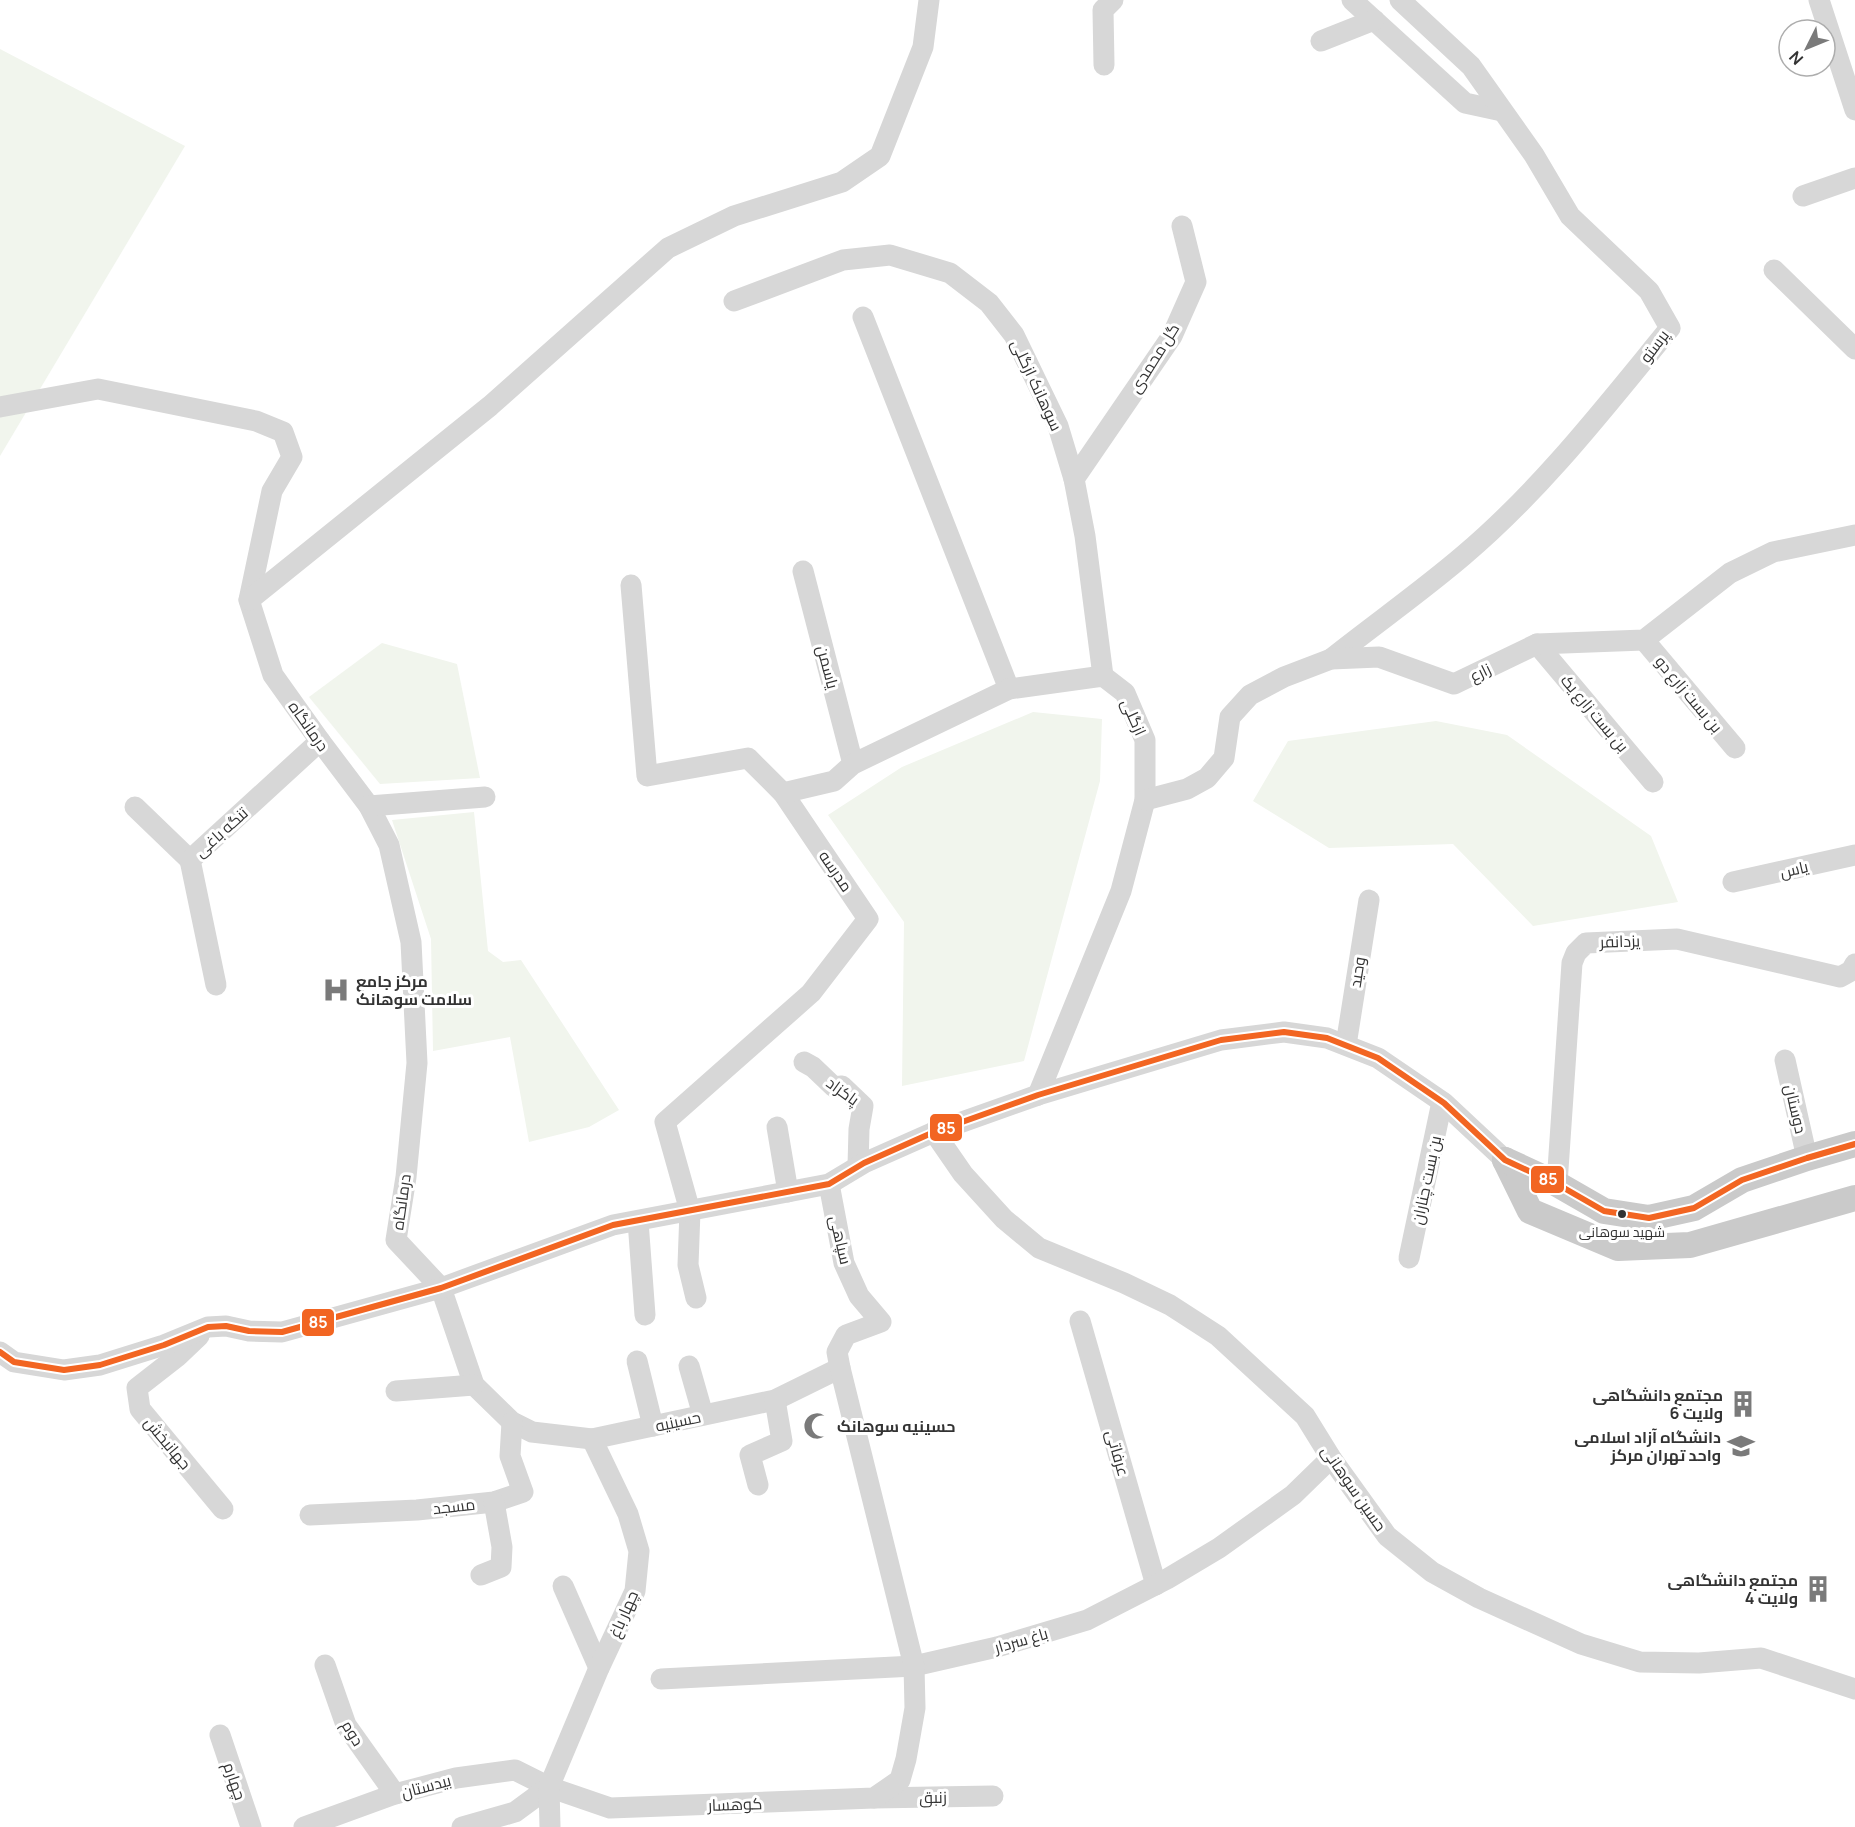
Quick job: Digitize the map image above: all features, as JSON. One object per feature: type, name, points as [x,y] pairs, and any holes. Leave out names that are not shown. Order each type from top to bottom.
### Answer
[{"type":"main road","points":[[1505,1160],[1557,1184],[1604,1211],[1649,1218],[1694,1208],[1742,1180],[1855,1144]]},
{"type":"main road","points":[[1505,1160],[1530,1211],[1618,1248],[1690,1245],[1855,1198]]},
{"type":"street","points":[[249,600],[490,406],[668,248],[734,216],[842,182],[880,156],[923,47],[929,0]]},
{"type":"street","points":[[1104,65],[1103,10],[1113,0]]},
{"type":"street","points":[[1352,0],[1466,103],[1502,111]]},
{"type":"street","name":"پرستو","points":[[1331,659],[1465,555],[1501,521],[1574,445],[1670,328],[1649,291],[1570,216],[1534,155],[1470,66],[1400,0]]},
{"type":"street","points":[[1820,0],[1855,110]]},
{"type":"street","points":[[1321,41],[1374,20]]},
{"type":"street","points":[[1803,196],[1855,178]]},
{"type":"street","name":"گل محمدی","points":[[1074,478],[1172,336],[1196,282],[1182,226]]},
{"type":"street","name":"سوهانک ازگلی","points":[[734,301],[843,260],[890,255],[950,273],[988,303],[1014,335],[1058,426],[1074,478],[1103,675]]},
{"type":"street","points":[[1774,270],[1855,349]]},
{"type":"street","points":[[863,317],[1009,689]]},
{"type":"street","name":"درمانگاه","points":[[0,407],[98,389],[256,421],[284,432],[292,457],[272,491],[249,600],[273,675],[369,806],[389,845],[411,942],[417,1063],[406,1177],[396,1240],[441,1288]]},
{"type":"street","points":[[1644,640],[1730,573],[1773,552],[1855,535]]},
{"type":"street","name":"یاسمن","points":[[803,571],[853,764]]},
{"type":"street","name":"مدرسه","points":[[631,585],[647,776],[748,758],[783,793],[868,919],[811,993],[665,1122],[690,1211]]},
{"type":"street","name":"زارع","points":[[1144,800],[1187,789],[1207,778],[1224,758],[1230,717],[1250,695],[1284,677],[1331,659],[1379,657],[1454,684],[1537,644],[1644,640]]},
{"type":"street","name":"بن بست زارع دو","points":[[1644,640],[1735,748]]},
{"type":"street","name":"بن بست زارع یک","points":[[1537,644],[1653,782]]},
{"type":"street","points":[[783,793],[834,781],[853,764],[1009,689],[1103,675]]},
{"type":"street","name":"ازگلی","points":[[1038,1095],[1121,891],[1144,800],[1145,740],[1125,693],[1103,675]]},
{"type":"street","name":"تنگه باغی","points":[[216,986],[190,860],[320,741]]},
{"type":"street","points":[[369,806],[485,797]]},
{"type":"street","points":[[135,807],[190,860]]},
{"type":"street","name":"یاس","points":[[1733,882],[1855,855]]},
{"type":"street","name":"وحید","points":[[1346,1045],[1369,900]]},
{"type":"street","name":"یزدانفر","points":[[1557,1184],[1572,963],[1576,953],[1586,943],[1677,939],[1840,977],[1851,971],[1855,964]]},
{"type":"street","points":[[0,1352],[14,1362],[64,1370],[100,1365],[164,1345],[208,1327],[225,1326],[249,1331],[282,1332],[441,1288],[613,1225],[829,1184],[858,1166],[934,1132],[1038,1095],[1221,1040],[1284,1032],[1327,1038],[1378,1058],[1443,1102],[1505,1160]]},
{"type":"street","name":"دوستان","points":[[1785,1060],[1807,1158]]},
{"type":"street","name":"پاکزاد","points":[[804,1062],[813,1067],[834,1088],[842,1086],[863,1106],[859,1129],[858,1166]]},
{"type":"street","name":"بن بست چناران","points":[[1409,1258],[1443,1102]]},
{"type":"street","points":[[777,1127],[788,1192]]},
{"type":"street","name":"حسین سوهانی","points":[[934,1132],[963,1174],[1004,1219],[1030,1240],[1048,1252],[1124,1283],[1170,1305],[1218,1336],[1305,1416],[1331,1458],[1387,1536],[1432,1572],[1479,1598],[1581,1644],[1640,1662],[1699,1663],[1761,1658],[1855,1689]]},
{"type":"street","name":"سپاهی","points":[[829,1184],[844,1263],[860,1296],[881,1322],[846,1335],[837,1352],[840,1368]]},
{"type":"street","points":[[690,1211],[688,1265],[696,1298]]},
{"type":"street","points":[[638,1221],[645,1315]]},
{"type":"street","points":[[441,1288],[474,1385],[512,1422]]},
{"type":"street","name":"عرفاتی","points":[[1080,1321],[1156,1585]]},
{"type":"street","name":"جهانبخش","points":[[208,1327],[178,1356],[137,1388],[141,1409],[224,1509]]},
{"type":"street","points":[[637,1361],[653,1426]]},
{"type":"street","points":[[689,1365],[703,1415]]},
{"type":"street","points":[[840,1368],[914,1666],[915,1708],[900,1780],[874,1798]]},
{"type":"street","name":"حسینیه","points":[[512,1422],[532,1432],[592,1439],[775,1400],[840,1368]]},
{"type":"street","points":[[396,1391],[474,1385]]},
{"type":"street","points":[[758,1485],[750,1455],[782,1441],[775,1400]]},
{"type":"street","name":"مسجد","points":[[310,1515],[417,1510],[494,1502],[523,1492],[510,1456],[512,1422]]},
{"type":"street","name":"چهار باغ","points":[[549,1787],[598,1668],[636,1591],[639,1551],[628,1514],[592,1439]]},
{"type":"street","name":"باغ سردار","points":[[661,1679],[914,1666],[997,1647],[1087,1620],[1156,1585],[1219,1548],[1293,1495],[1331,1458]]},
{"type":"street","points":[[481,1575],[501,1567],[502,1547],[494,1502]]},
{"type":"street","points":[[563,1586],[598,1668]]},
{"type":"street","name":"دوم","points":[[325,1665],[346,1725],[395,1794]]},
{"type":"street","name":"چهارم","points":[[220,1735],[251,1827]]},
{"type":"street","name":"بیدستان","points":[[304,1827],[395,1794],[456,1778],[515,1770],[549,1787]]},
{"type":"street","points":[[462,1827],[515,1812],[549,1787]]},
{"type":"street","points":[[549,1787],[550,1827]]},
{"type":"street","name":"کوهسار","points":[[549,1787],[610,1809],[874,1798]]},
{"type":"street","name":"زنبق","points":[[874,1798],[993,1797]]},
{"type":"shaded area","points":[[0,49],[185,146],[0,456]]},
{"type":"shaded area","points":[[382,643],[457,664],[480,778],[380,784],[309,697]]},
{"type":"shaded area","points":[[1033,712],[1102,719],[1100,781],[1024,1061],[902,1086],[904,922],[828,815],[902,767]]},
{"type":"shaded area","points":[[1436,721],[1507,735],[1651,836],[1678,902],[1533,926],[1453,844],[1329,848],[1253,801],[1288,741]]},
{"type":"shaded area","points":[[474,812],[488,951],[503,962],[521,960],[619,1110],[589,1127],[529,1142],[510,1037],[433,1051],[431,939],[392,820]]},
{"type":"transit line","name":"85","points":[[0,1352],[14,1362],[64,1370],[100,1365],[164,1345],[208,1327],[226,1326],[249,1331],[282,1332],[441,1288],[613,1225],[829,1184],[864,1163],[934,1132],[1038,1095],[1221,1040],[1284,1032],[1327,1038],[1378,1058],[1444,1103],[1505,1160],[1557,1184],[1604,1211],[1649,1218],[1694,1208],[1742,1180],[1855,1144]]},
{"type":"place","name":"مرکز جامع سلامت سوهانک","points":[[336,990]]},
{"type":"place","name":"شهید سوهانی","points":[[1622,1214]]},
{"type":"place","name":"مجتمع دانشگاهی ولایت 6","points":[[1743,1404]]},
{"type":"place","name":"حسینیه سوهانک","points":[[817,1426]]},
{"type":"place","name":"دانشگاه آزاد اسلامی واحد تهران مرکز","points":[[1741,1446]]},
{"type":"place","name":"مجتمع دانشگاهی ولایت 4","points":[[1818,1589]]}]
